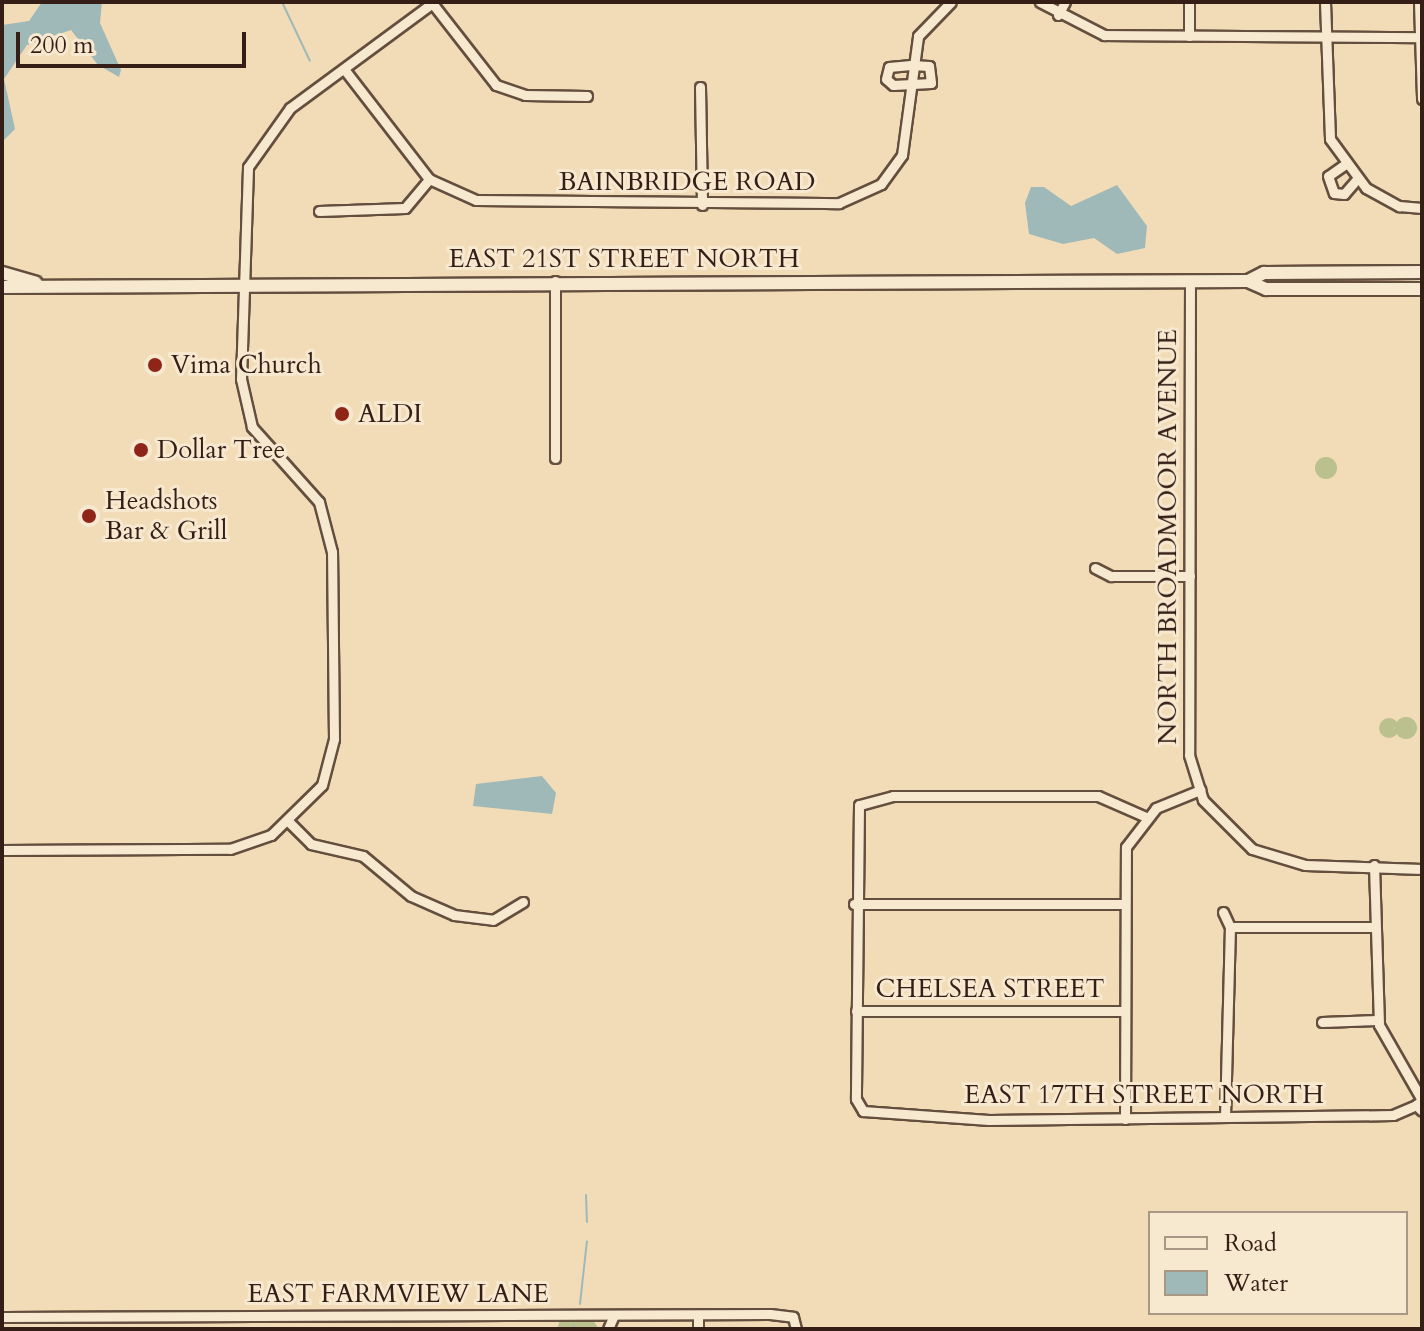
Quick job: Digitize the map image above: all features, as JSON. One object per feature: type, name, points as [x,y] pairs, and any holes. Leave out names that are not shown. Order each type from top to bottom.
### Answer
[{"type":"main road","name":"EAST 21ST STREET NORTH","points":[[1248,281],[1264,273],[1422,272]]},
{"type":"main road","points":[[2,273],[36,283]]},
{"type":"main road","name":"EAST 21ST STREET NORTH","points":[[2,287],[36,283],[1248,281],[1266,289],[1422,289]]},
{"type":"street","name":"BAINBRIDGE ROAD","points":[[344,69],[429,179],[476,200],[508,204],[839,203],[881,184],[902,155],[911,65],[918,36],[951,2]]},
{"type":"street","points":[[1040,2],[1058,15],[1104,35],[1420,37]]},
{"type":"street","points":[[1058,15],[1065,2]]},
{"type":"street","points":[[1189,2],[1189,36]]},
{"type":"street","points":[[1325,2],[1330,139],[1344,165],[1357,179],[1399,206],[1422,208]]},
{"type":"street","points":[[1419,2],[1422,99]]},
{"type":"street","points":[[2,850],[230,849],[289,822],[322,785],[334,739],[332,552],[319,502],[252,427],[241,379],[248,167],[290,108],[433,3],[496,85],[525,95],[587,96]]},
{"type":"street","points":[[894,64],[911,65],[929,66],[933,77],[911,85],[886,79],[894,64]]},
{"type":"street","points":[[700,87],[702,205]]},
{"type":"street","points":[[1344,165],[1328,176],[1334,193],[1357,179]]},
{"type":"street","points":[[319,211],[405,208],[429,179]]},
{"type":"street","points":[[555,281],[555,458]]},
{"type":"street","name":"NORTH BROADMOOR AVENUE","points":[[1190,281],[1189,755],[1200,790],[1228,831],[1252,849],[1305,865],[1422,869]]},
{"type":"street","points":[[1095,568],[1111,576],[1190,576]]},
{"type":"street","points":[[1125,1119],[1126,847],[1146,817],[1200,790]]},
{"type":"street","points":[[856,1011],[854,904],[859,805],[871,798],[1111,797],[1146,817]]},
{"type":"street","points":[[289,822],[311,844],[363,856],[411,896],[454,915],[493,920],[523,902]]},
{"type":"street","points":[[1374,865],[1378,1020],[1422,1100],[1419,1108]]},
{"type":"street","points":[[854,904],[1125,904]]},
{"type":"street","points":[[1223,912],[1230,927],[1225,1117]]},
{"type":"street","points":[[1230,927],[1374,927]]},
{"type":"street","name":"CHELSEA STREET","points":[[856,1011],[1124,1011]]},
{"type":"street","name":"EAST 17TH STREET NORTH","points":[[856,1011],[856,1099],[863,1111],[879,1118],[1125,1119],[1393,1115],[1419,1108]]},
{"type":"street","points":[[1322,1022],[1378,1020]]},
{"type":"street","points":[[467,1315],[467,1329]]},
{"type":"street","points":[[608,1329],[614,1315]]},
{"type":"street","points":[[698,1315],[698,1329]]},
{"type":"street","name":"EAST FARMVIEW LANE","points":[[2,1317],[698,1315],[793,1317],[796,1329]]},
{"type":"street","points":[[354,1329],[355,1316]]},
{"type":"street","points":[[242,1317],[243,1329]]},
{"type":"green space","points":[[1326,457],[1334,460],[1337,468],[1334,476],[1326,479],[1318,476],[1315,468],[1318,460]]},
{"type":"green space","points":[[1406,717],[1414,720],[1417,728],[1414,736],[1406,739],[1398,736],[1395,728],[1398,720]]},
{"type":"green space","points":[[1389,718],[1396,721],[1399,728],[1396,735],[1389,738],[1382,735],[1379,728],[1382,721]]},
{"type":"green space","points":[[592,1319],[599,1329],[557,1329],[560,1320]]},
{"type":"water","points":[[42,2],[102,2],[100,23],[121,70],[119,77],[98,65],[71,30],[27,45],[4,79],[15,129],[2,142],[2,25],[29,21]]},
{"type":"water","points":[[1117,185],[1147,226],[1145,248],[1117,254],[1094,238],[1063,244],[1029,234],[1025,203],[1031,187],[1044,187],[1071,206]]},
{"type":"water","points":[[542,776],[556,793],[552,814],[473,806],[476,784]]},
{"type":"waterway","points":[[282,2],[310,61]]},
{"type":"waterway","points":[[586,1195],[587,1222]]},
{"type":"waterway","points":[[580,1304],[587,1241]]},
{"type":"place","name":"Vima Church","points":[[155,365]]},
{"type":"place","name":"ALDI","points":[[342,414]]},
{"type":"place","name":"Dollar Tree","points":[[141,450]]},
{"type":"place","name":"Headshots Bar & Grill","points":[[89,516]]}]
